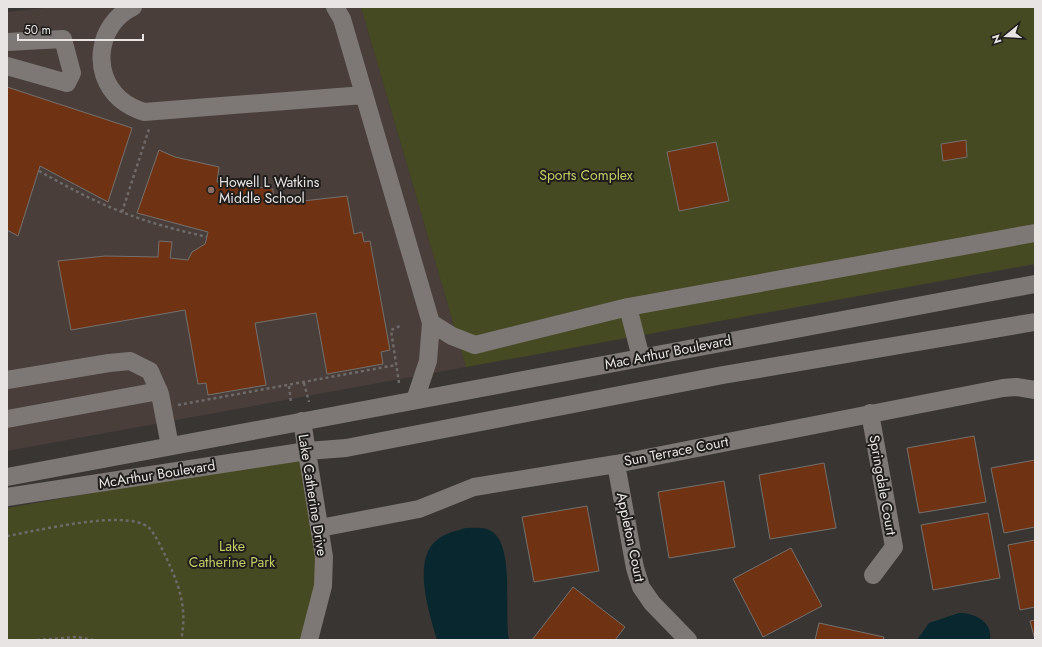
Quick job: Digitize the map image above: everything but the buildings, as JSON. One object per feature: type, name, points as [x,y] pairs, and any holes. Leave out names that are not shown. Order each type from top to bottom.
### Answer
[{"type":"street","points":[[133,7],[114,19],[107,31],[102,47],[102,71],[111,89],[118,98],[130,107],[144,112],[364,95]]},
{"type":"street","points":[[335,7],[343,24],[431,323],[428,361],[415,400]]},
{"type":"street","points":[[7,42],[63,39],[72,73],[67,83],[7,66]]},
{"type":"street","points":[[72,73],[102,71]]},
{"type":"street","points":[[431,323],[452,336],[475,345],[628,307],[1035,232]]},
{"type":"street","name":"Mac Arthur Boulevard","points":[[302,421],[1035,284]]},
{"type":"street","points":[[628,307],[641,358]]},
{"type":"street","points":[[307,451],[346,448],[723,375],[1035,322]]},
{"type":"street","points":[[7,380],[108,363],[130,361],[150,371],[159,391],[170,446]]},
{"type":"street","name":"Sun Terrace Court","points":[[320,528],[419,509],[474,487],[616,464],[1003,388],[1016,387],[1035,390]]},
{"type":"street","points":[[7,419],[159,391]]},
{"type":"street","name":"Springdale Court","points":[[870,413],[894,548],[873,575]]},
{"type":"street","name":"Lake Catherine Drive","points":[[302,421],[324,557],[323,586],[309,640]]},
{"type":"street","name":"McArthur Boulevard","points":[[7,477],[302,421]]},
{"type":"street","name":"McArthur Boulevard","points":[[7,498],[307,451]]},
{"type":"street","name":"Appleton Court","points":[[616,464],[635,568],[641,587],[652,603],[688,640]]},
{"type":"path","points":[[122,212],[155,111]]},
{"type":"path","points":[[39,171],[83,195],[122,212],[163,226],[207,236]]},
{"type":"path","points":[[399,383],[391,330],[402,325]]},
{"type":"path","points":[[173,405],[289,386],[396,365]]},
{"type":"path","points":[[304,383],[309,402]]},
{"type":"path","points":[[289,386],[291,404]]},
{"type":"path","points":[[7,536],[95,520],[131,521],[148,526],[161,546],[180,588],[183,630],[181,640]]},
{"type":"path","points":[[37,640],[77,637],[94,640]]},
{"type":"shaded area","name":"Howell L Watkins Middle School","points":[[53,7],[361,7],[466,367],[7,451],[7,12]]},
{"type":"green space","name":"Sports Complex","points":[[361,7],[1035,7],[1035,264],[466,367]]},
{"type":"green space","name":"Lake Catherine Park","points":[[303,456],[320,585],[307,640],[7,640],[7,508]]},
{"type":"water","points":[[466,528],[481,528],[492,531],[501,543],[506,569],[509,640],[437,640],[427,603],[424,574],[425,561],[429,549],[437,540],[447,534]]},
{"type":"water","points":[[959,613],[965,613],[982,620],[989,628],[990,640],[917,640],[929,623]]},
{"type":"place","name":"Howell L Watkins Middle School","points":[[211,190]]}]
